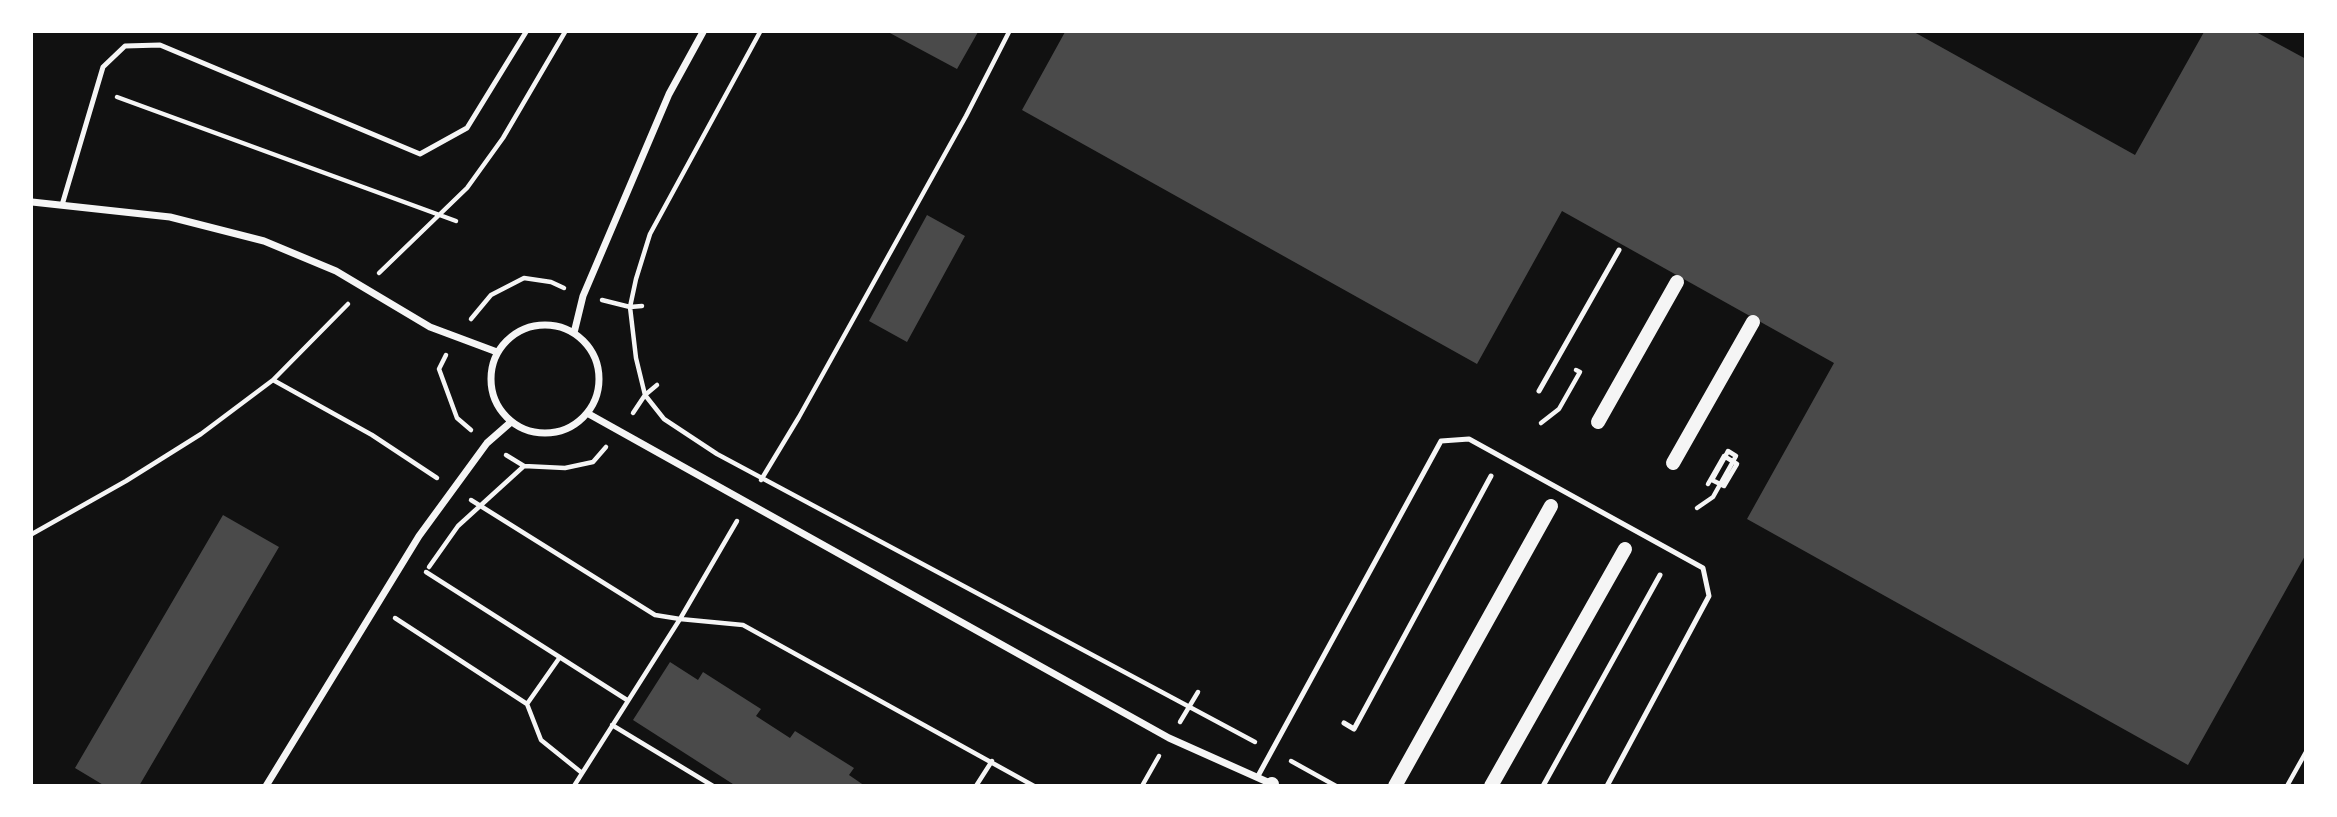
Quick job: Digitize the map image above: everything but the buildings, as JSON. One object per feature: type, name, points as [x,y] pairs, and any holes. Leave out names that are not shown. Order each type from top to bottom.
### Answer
[{"type":"main road","points":[[1598,422],[1676,282]]},
{"type":"main road","points":[[1673,463],[1753,322]]},
{"type":"main road","points":[[1395,786],[1551,506]]},
{"type":"main road","points":[[1491,786],[1625,549]]},
{"type":"street","points":[[574,333],[583,296],[669,94],[703,32]]},
{"type":"street","points":[[32,202],[170,217],[264,241],[336,271],[430,327],[497,352]]},
{"type":"street","points":[[540,325],[558,326],[574,333],[587,346],[596,362],[599,379],[596,398],[587,414],[570,427],[550,433],[530,432],[511,422],[498,408],[491,390],[491,370],[497,352],[509,338],[523,329],[540,325]]},
{"type":"street","points":[[587,414],[1169,738],[1258,776],[1271,785]]},
{"type":"street","points":[[266,786],[419,536],[487,443],[511,422]]},
{"type":"lane","points":[[62,205],[103,67],[125,46],[160,45],[420,153],[467,128],[526,32]]},
{"type":"lane","points":[[1539,391],[1619,250]]},
{"type":"lane","points":[[1258,776],[1441,441],[1469,439],[1703,568],[1709,596],[1607,786]]},
{"type":"lane","points":[[1344,723],[1353,729],[1491,475]]},
{"type":"lane","points":[[1543,786],[1660,575]]},
{"type":"path","points":[[409,245],[467,188],[503,138],[565,32]]},
{"type":"path","points":[[760,32],[650,234],[636,279],[630,307],[636,358],[645,394],[664,419],[718,454],[1336,786]]},
{"type":"path","points":[[799,417],[966,116],[1009,32]]},
{"type":"path","points":[[96,90],[456,221]]},
{"type":"path","points":[[642,306],[630,307],[583,296],[551,282],[524,278],[491,295],[456,337],[439,369],[457,418],[487,443],[524,466],[565,468],[593,462],[620,432],[645,394],[657,385]]},
{"type":"path","points":[[32,534],[126,481],[201,434],[273,380],[306,344]]},
{"type":"path","points":[[273,380],[372,435]]},
{"type":"path","points":[[1697,508],[1713,497],[1736,456],[1728,451],[1725,457],[1719,468],[1712,480],[1724,486],[1737,464],[1730,460],[1724,456],[1708,484]]},
{"type":"path","points":[[551,552],[654,615],[743,625],[1034,786]]},
{"type":"path","points":[[426,572],[627,700]]},
{"type":"path","points":[[574,786],[703,579]]},
{"type":"path","points":[[394,618],[527,704],[541,740],[582,773]]},
{"type":"path","points":[[527,704],[560,657]]},
{"type":"path","points":[[612,725],[713,786]]},
{"type":"path","points":[[2287,786],[2305,752]]},
{"type":"path","points":[[976,786],[992,761]]}]
